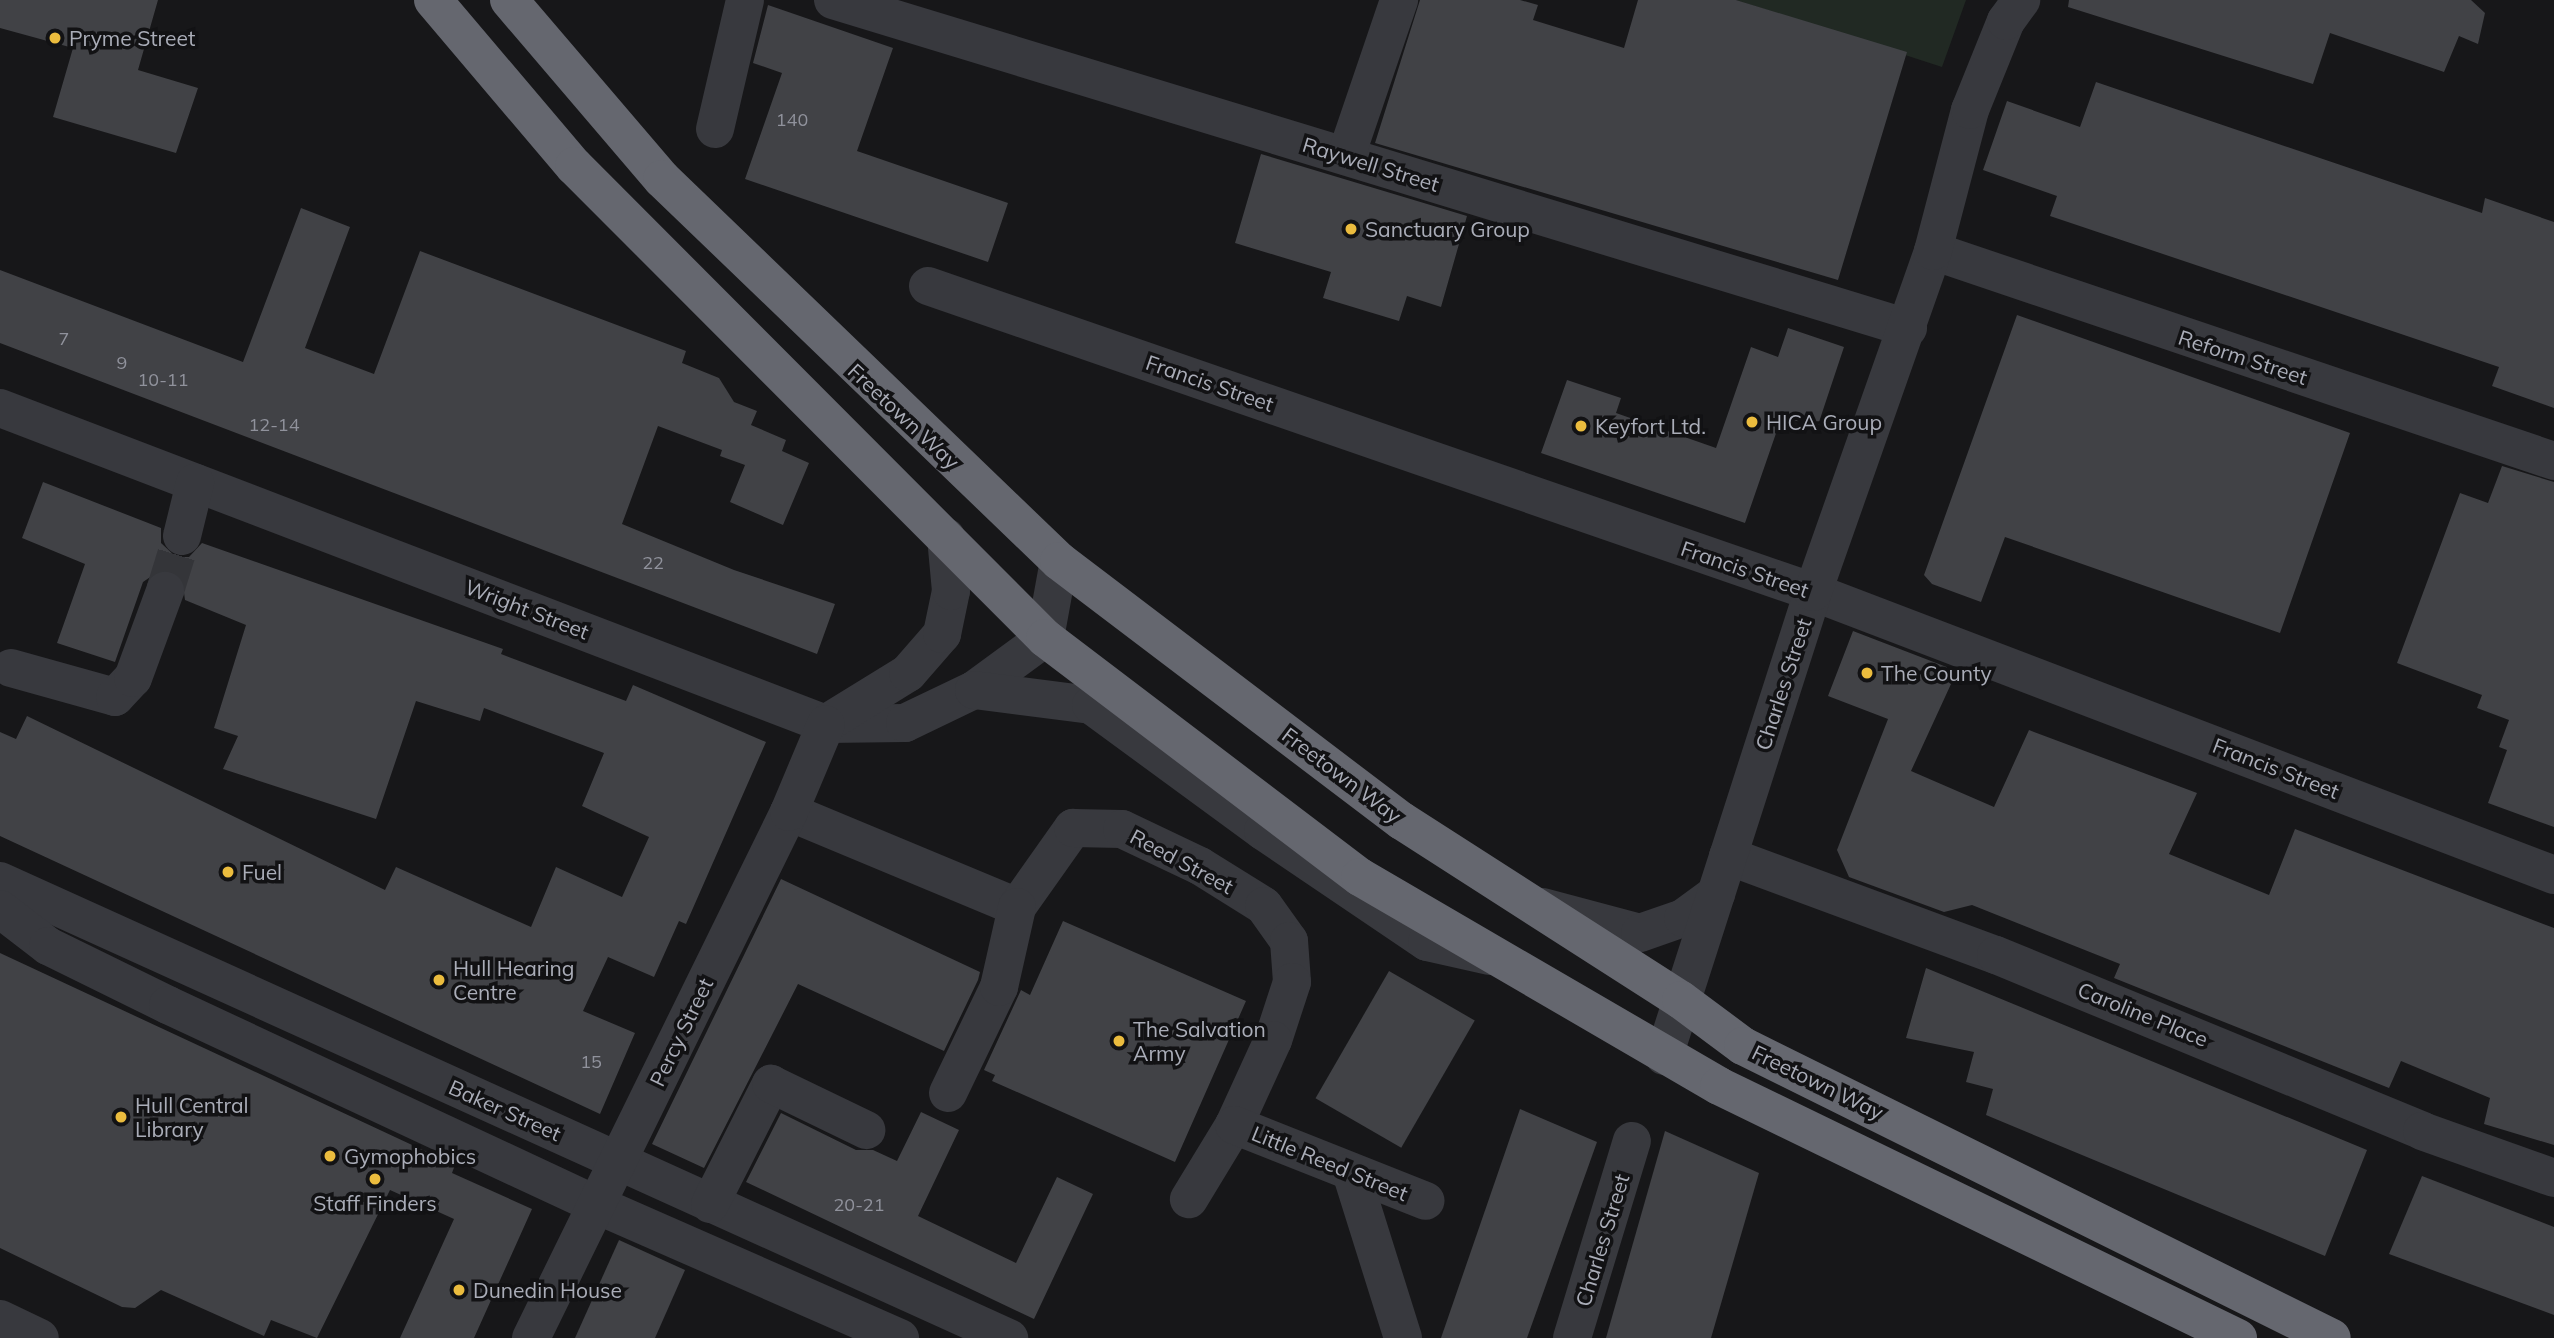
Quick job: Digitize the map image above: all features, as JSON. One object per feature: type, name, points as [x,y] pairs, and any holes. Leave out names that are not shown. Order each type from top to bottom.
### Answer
[{"type":"highway","points":[[433,0],[574,166],[1045,638],[1360,877],[1664,1055],[1860,1158],[2238,1338]]},
{"type":"highway","name":"Freetown Way","points":[[509,0],[662,179],[1059,561],[1402,821],[1681,1000],[1744,1046],[2332,1338]]},
{"type":"street","points":[[715,129],[745,0]]},
{"type":"street","name":"Raywell Street","points":[[834,0],[1908,328]]},
{"type":"street","points":[[1346,156],[1399,0]]},
{"type":"street","name":"Charles Street","points":[[1664,1055],[1813,592],[1933,251],[1970,110],[2006,21],[2021,0]]},
{"type":"street","name":"Reform Street","points":[[1933,251],[2554,461]]},
{"type":"street","name":"Francis Street","points":[[928,286],[1813,592],[2554,875]]},
{"type":"street","name":"Wright Street","points":[[0,408],[826,724],[905,723],[974,690],[1045,638]]},
{"type":"street","points":[[182,536],[195,483]]},
{"type":"street","points":[[826,724],[908,673],[942,634],[951,591],[946,537]]},
{"type":"street","points":[[1045,638],[1059,561]]},
{"type":"street","points":[[11,668],[115,697],[133,678],[164,591]]},
{"type":"street","points":[[974,690],[1091,705],[1427,942],[1499,959]]},
{"type":"street","name":"Percy Street","points":[[531,1338],[789,812],[826,724]]},
{"type":"street","points":[[789,812],[1017,906],[999,987],[948,1093]]},
{"type":"street","name":"Reed Street","points":[[1017,906],[1073,828],[1122,829],[1200,866],[1264,906],[1289,942],[1292,982],[1273,1040],[1234,1125],[1189,1199]]},
{"type":"street","name":"Caroline Place","points":[[1728,856],[1996,955],[2422,1131],[2554,1178]]},
{"type":"street","name":"Baker Street","points":[[0,881],[1009,1338]]},
{"type":"street","points":[[1532,904],[1640,933],[1683,918],[1716,894]]},
{"type":"street","points":[[0,909],[60,952],[597,1205],[900,1338]]},
{"type":"street","points":[[710,1204],[771,1084],[866,1130]]},
{"type":"street","name":"Little Reed Street","points":[[1234,1125],[1426,1201]]},
{"type":"street","name":"Charles Street","points":[[1572,1338],[1632,1141]]},
{"type":"street","points":[[1351,1172],[1404,1338]]},
{"type":"street","points":[[0,1319],[40,1338]]},
{"type":"shaded area","points":[[1736,0],[1966,0],[1942,67]]},
{"type":"building","points":[[0,0],[158,0],[138,70],[198,88],[176,153],[53,117],[73,48],[0,28]]},
{"type":"building","points":[[1420,0],[1520,0],[1538,5],[1533,20],[1624,48],[1638,0],[1736,0],[1907,52],[1838,280],[1375,143]]},
{"type":"building","points":[[2069,0],[2471,0],[2485,13],[2478,44],[2459,36],[2444,72],[2330,33],[2313,84],[2068,7]]},
{"type":"building","points":[[768,5],[893,48],[857,151],[1008,203],[988,262],[745,179],[782,73],[753,63]]},
{"type":"building","points":[[2096,82],[2482,213],[2485,198],[2554,222],[2554,408],[2492,386],[2499,367],[2050,216],[2057,196],[1983,170],[2007,101],[2080,127]]},
{"type":"building","name":"Sanctuary Group","points":[[1261,154],[1467,216],[1441,307],[1407,296],[1399,321],[1323,298],[1331,272],[1235,243]]},
{"type":"building","points":[[301,208],[350,227],[305,348],[374,374],[420,251],[686,351],[682,363],[719,378],[734,402],[757,411],[751,425],[786,440],[782,451],[809,463],[783,525],[730,502],[745,465],[720,456],[722,450],[658,426],[622,524],[734,570],[835,604],[817,654],[0,343],[0,270],[243,362]]},
{"type":"building","points":[[2017,315],[2350,433],[2280,633],[2005,537],[1981,602],[1932,584],[1924,575]]},
{"type":"building","name":"HICA Group","points":[[1788,328],[1844,347],[1817,428],[1782,416],[1745,523],[1541,453],[1567,380],[1621,398],[1616,413],[1716,448],[1751,347],[1778,357]]},
{"type":"building","points":[[2502,466],[2554,482],[2554,827],[2488,803],[2507,750],[2499,747],[2509,720],[2477,708],[2482,695],[2397,663],[2460,493],[2488,503]]},
{"type":"building","points":[[43,482],[161,528],[161,543],[176,557],[189,557],[202,543],[503,649],[501,654],[626,701],[633,685],[766,742],[686,924],[679,921],[654,977],[608,957],[583,1011],[635,1033],[600,1114],[0,836],[0,732],[16,739],[27,716],[385,890],[396,867],[531,927],[556,867],[622,897],[649,837],[582,806],[604,753],[484,708],[480,721],[416,701],[376,819],[223,769],[238,736],[214,728],[246,625],[185,600],[182,578],[162,569],[143,582],[115,662],[57,643],[85,564],[22,538]]},
{"type":"building","points":[[1853,631],[1957,671],[1911,771],[1994,807],[2029,730],[2197,793],[2169,854],[2269,895],[2295,829],[2554,928],[2554,1145],[2484,1124],[2490,1098],[2401,1061],[2389,1088],[2114,978],[2120,964],[1972,905],[1944,912],[1849,877],[1837,850],[1888,719],[1828,696]]},
{"type":"building","points":[[781,879],[980,972],[978,980],[944,1051],[798,984],[704,1168],[652,1144]]},
{"type":"building","name":"The Salvation Army","points":[[1063,921],[1246,1001],[1175,1162],[992,1081],[995,1075],[984,1070],[1021,990],[1030,995]]},
{"type":"building","points":[[0,953],[455,1165],[452,1173],[532,1209],[474,1338],[400,1338],[454,1219],[390,1190],[317,1338],[271,1320],[264,1336],[161,1290],[135,1308],[122,1307],[0,1248]]},
{"type":"building","points":[[1926,968],[2367,1150],[2325,1256],[1986,1115],[1993,1089],[1966,1082],[1974,1052],[1906,1038]]},
{"type":"building","points":[[1389,971],[1475,1020],[1401,1148],[1316,1098]]},
{"type":"building","points":[[1520,1109],[1597,1142],[1527,1338],[1441,1338]]},
{"type":"building","points":[[921,1112],[959,1130],[918,1216],[1016,1263],[1057,1177],[1093,1194],[1034,1319],[746,1182],[781,1113],[856,1150],[873,1150],[897,1161]]},
{"type":"building","points":[[1665,1131],[1759,1173],[1711,1338],[1606,1338]]},
{"type":"building","points":[[2422,1176],[2554,1227],[2554,1315],[2389,1254]]},
{"type":"building","points":[[619,1240],[685,1270],[655,1338],[575,1338]]},
{"type":"tunnel","points":[[165,591],[182,536]]},
{"type":"place","name":"Pryme Street","points":[[55,38]]},
{"type":"place","name":"Sanctuary Group","points":[[1351,229]]},
{"type":"place","name":"HICA Group","points":[[1752,422]]},
{"type":"place","name":"Keyfort Ltd.","points":[[1581,426]]},
{"type":"place","name":"The County","points":[[1867,673]]},
{"type":"place","name":"Fuel","points":[[228,872]]},
{"type":"place","name":"Hull Hearing Centre","points":[[439,980]]},
{"type":"place","name":"The Salvation Army","points":[[1119,1041]]},
{"type":"place","name":"Hull Central Library","points":[[121,1117]]},
{"type":"place","name":"Gymophobics","points":[[330,1156]]},
{"type":"place","name":"Staff Finders","points":[[375,1179]]},
{"type":"place","name":"Dunedin House","points":[[459,1290]]}]
